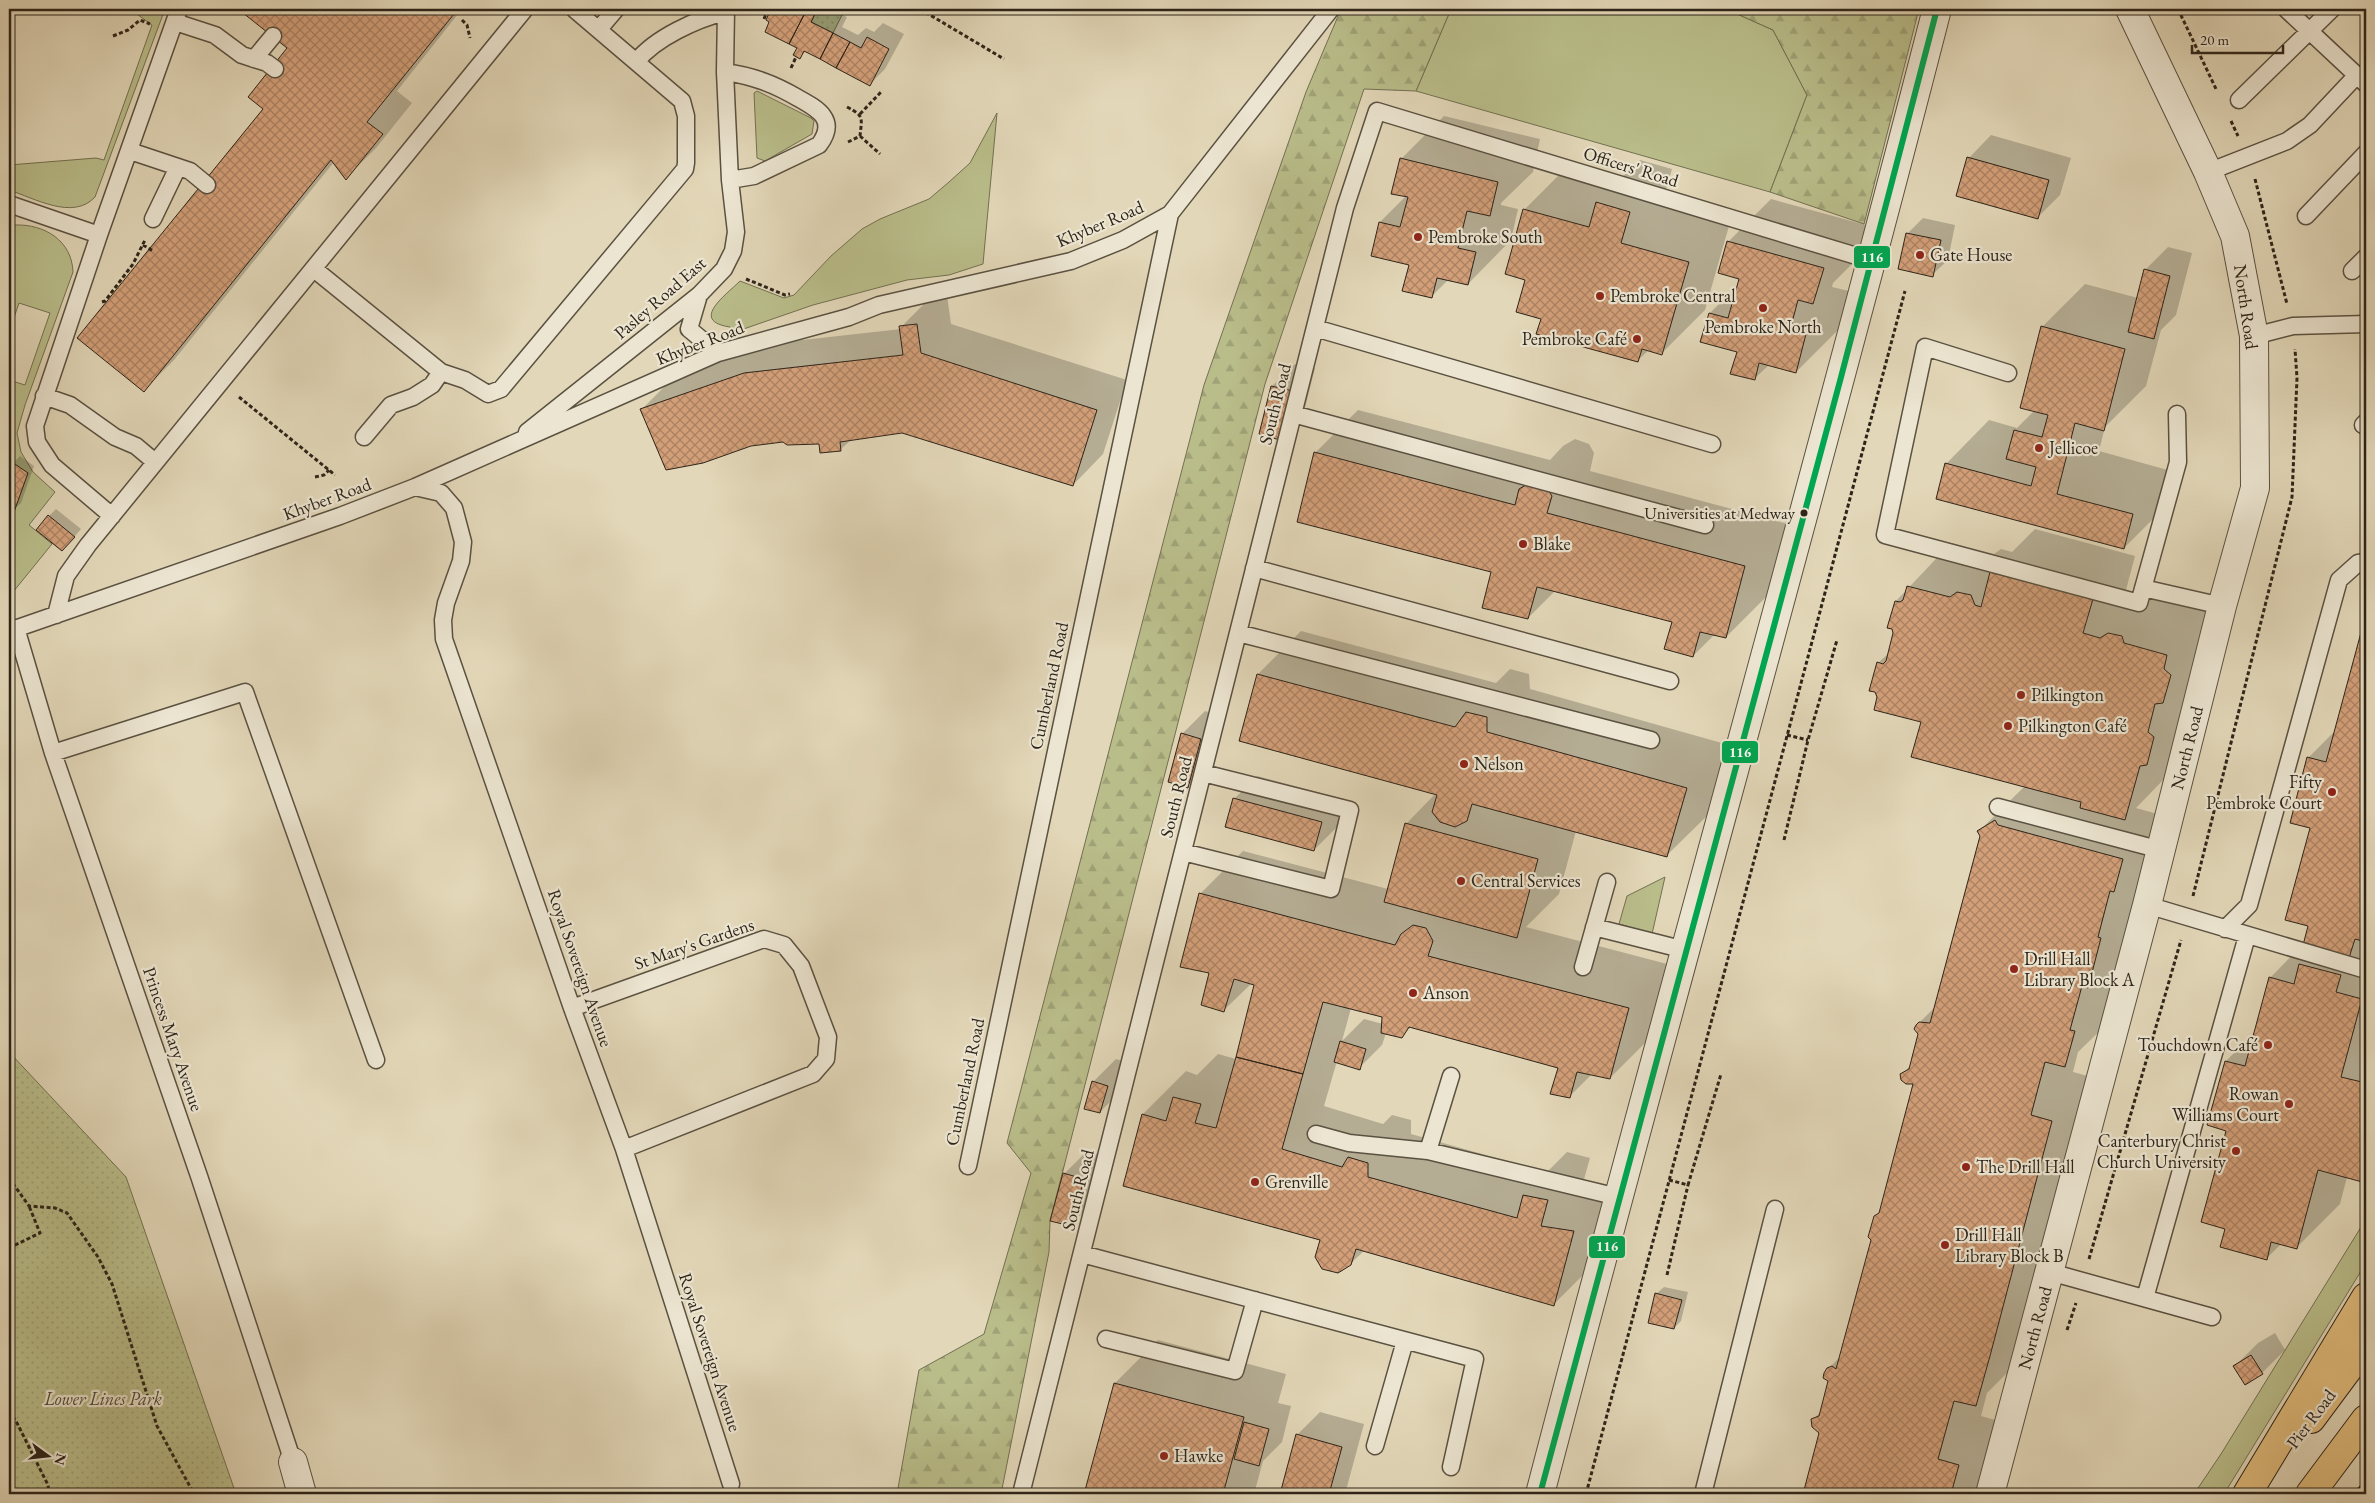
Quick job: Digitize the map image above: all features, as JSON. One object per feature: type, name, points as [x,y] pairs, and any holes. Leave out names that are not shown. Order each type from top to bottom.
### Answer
[{"type":"main road","points":[[2248,1494],[2366,1297]]},
{"type":"main road","name":"Pier Road","points":[[2255,1494],[2366,1345]]},
{"type":"main road","points":[[2310,1494],[2366,1419]]},
{"type":"street","points":[[1540,1494],[1618,1197],[1872,261],[1937,9]]},
{"type":"street","name":"North Road","points":[[1990,1494],[2148,905],[2222,606],[2255,488],[2254,336],[2235,236],[2208,172],[2130,9]]},
{"type":"street","points":[[292,1462],[302,1494]]},
{"type":"lane","points":[[56,615],[66,576],[112,516],[525,9]]},
{"type":"lane","points":[[314,269],[441,372],[465,380],[488,394],[495,393],[501,389],[684,169],[686,116],[682,101],[574,9]]},
{"type":"lane","points":[[599,30],[616,9]]},
{"type":"lane","name":"Khyber Road","points":[[12,630],[415,487],[718,354],[849,316],[879,305],[1071,261],[1123,240],[1170,214],[1331,9]]},
{"type":"lane","points":[[2208,172],[2287,141],[2310,125],[2362,79],[2286,9]]},
{"type":"lane","points":[[2239,100],[2332,9]]},
{"type":"lane","points":[[637,61],[645,50],[704,17],[726,10]]},
{"type":"lane","name":"Pasley Road East","points":[[509,446],[699,295],[724,269],[733,251],[736,232],[730,180],[725,72],[726,10]]},
{"type":"lane","points":[[112,516],[52,466],[37,442],[35,426],[99,235],[177,15],[215,35],[242,55],[266,63],[275,69]]},
{"type":"lane","points":[[254,59],[273,36]]},
{"type":"lane","points":[[725,72],[750,76],[770,82],[820,110],[825,119],[826,127],[824,139],[819,145],[754,176],[730,180]]},
{"type":"lane","name":"Officers' Road","points":[[1377,111],[1872,261]]},
{"type":"lane","name":"South Road","points":[[1021,1494],[1345,208],[1377,111]]},
{"type":"lane","points":[[130,151],[190,171],[207,185]]},
{"type":"lane","points":[[2306,216],[2366,153]]},
{"type":"lane","points":[[152,219],[178,167]]},
{"type":"lane","points":[[9,204],[99,235]]},
{"type":"lane","name":"Cumberland Road","points":[[968,1166],[1170,214]]},
{"type":"lane","points":[[2352,271],[2366,257]]},
{"type":"lane","points":[[699,295],[689,329],[718,354]]},
{"type":"lane","points":[[2254,336],[2293,326],[2366,324]]},
{"type":"lane","points":[[1315,328],[1712,444]]},
{"type":"lane","points":[[2008,373],[1925,347],[1885,535],[2139,603],[2178,462],[2177,414]]},
{"type":"lane","points":[[364,437],[390,405],[413,397],[432,385],[441,372]]},
{"type":"lane","points":[[44,396],[71,406],[115,437],[135,445],[155,462]]},
{"type":"lane","points":[[1293,414],[1704,525]]},
{"type":"lane","name":"Royal Sovereign Avenue","points":[[415,487],[441,493],[454,508],[463,542],[461,561],[446,603],[443,620],[444,638],[572,1008],[624,1149],[731,1484]]},
{"type":"lane","points":[[2225,929],[2248,905],[2339,580],[2358,563],[2366,562]]},
{"type":"lane","points":[[1254,568],[1670,681]]},
{"type":"lane","points":[[2143,588],[2222,606]]},
{"type":"lane","name":"Princess Mary Avenue","points":[[12,630],[202,1185],[292,1462]]},
{"type":"lane","points":[[1238,633],[1651,740]]},
{"type":"lane","points":[[53,753],[245,692],[376,1060]]},
{"type":"lane","points":[[1183,852],[1331,889],[1350,810],[1203,773]]},
{"type":"lane","points":[[1998,807],[2161,850]]},
{"type":"lane","points":[[1583,967],[1607,882]]},
{"type":"lane","points":[[2148,905],[2366,970]]},
{"type":"lane","points":[[1594,927],[1685,950]]},
{"type":"lane","points":[[2145,1298],[2247,936]]},
{"type":"lane","name":"St Mary's Gardens","points":[[572,1008],[764,939],[784,945],[801,966],[828,1037],[826,1059],[813,1074],[624,1149]]},
{"type":"lane","points":[[1428,1151],[1451,1076]]},
{"type":"lane","points":[[1316,1134],[1350,1143],[1428,1151],[1618,1197]]},
{"type":"lane","points":[[1703,1494],[1775,1209]]},
{"type":"lane","points":[[1082,1254],[1475,1359],[1451,1467]]},
{"type":"lane","points":[[2050,1272],[2212,1317]]},
{"type":"lane","points":[[1106,1339],[1235,1371],[1255,1300]]},
{"type":"lane","points":[[1375,1446],[1405,1341]]},
{"type":"path","points":[[759,9],[768,12],[764,19]]},
{"type":"path","points":[[920,9],[1004,59]]},
{"type":"path","points":[[929,14],[932,9]]},
{"type":"path","points":[[113,36],[128,30],[142,21],[150,24]]},
{"type":"path","points":[[860,114],[882,92]]},
{"type":"path","points":[[860,136],[880,154]]},
{"type":"path","points":[[96,300],[105,301],[133,264],[143,245],[152,219]]},
{"type":"path","points":[[143,245],[153,251]]},
{"type":"path","points":[[742,278],[785,295],[790,294]]},
{"type":"path","points":[[1586,1494],[1904,290]]},
{"type":"path","points":[[242,388],[237,395],[335,475]]},
{"type":"path","points":[[315,477],[324,475],[328,470]]},
{"type":"path","points":[[1784,840],[1808,740],[1838,640]]},
{"type":"path","points":[[1786,735],[1808,740]]},
{"type":"path","points":[[1667,1275],[1688,1185],[1721,1074]]},
{"type":"path","points":[[9,1178],[29,1206],[40,1233],[9,1248]]},
{"type":"path","points":[[1669,1180],[1688,1185]]},
{"type":"path","points":[[29,1206],[55,1208],[67,1213],[98,1257],[112,1284],[157,1426],[194,1494]]},
{"type":"path","points":[[9,1411],[17,1422],[48,1485],[49,1494]]},
{"type":"path","points":[[2354,1494],[2366,1481]]},
{"type":"green space","points":[[130,9],[165,9],[95,197],[86,204],[76,207],[65,207],[53,206],[9,190],[9,165],[96,158],[104,160],[152,25]]},
{"type":"green space","points":[[810,9],[845,9],[833,33],[811,22],[816,12]]},
{"type":"green space","points":[[1341,9],[1451,9],[1416,91],[1364,89],[1265,384],[1050,1221],[1049,1252],[1001,1494],[897,1494],[919,1370],[984,1334],[1031,1173],[1007,1143],[1204,385],[1306,92]]},
{"type":"green space","points":[[1451,9],[1726,9],[1773,30],[1807,95],[1770,192],[1416,91]]},
{"type":"green space","points":[[1726,9],[1919,9],[1864,224],[1770,192],[1807,95],[1773,30]]},
{"type":"green space","points":[[757,91],[814,121],[812,134],[765,161],[757,158],[754,93]]},
{"type":"green space","points":[[997,113],[983,264],[949,275],[907,280],[813,305],[732,333],[730,327],[718,324],[712,319],[711,314],[714,307],[740,281],[784,298],[794,295],[831,256],[862,229],[880,219],[929,199],[970,163]]},
{"type":"green space","points":[[15,225],[37,228],[55,236],[68,251],[73,272],[25,405],[17,433],[21,452],[33,472],[55,492],[29,525],[52,544],[9,597],[9,510],[13,512],[28,473],[12,463],[9,471],[9,380],[25,385],[50,313],[19,303],[9,332],[9,229]]},
{"type":"green space","points":[[1665,877],[1652,934],[1619,924],[1627,896]]},
{"type":"green space","name":"Lower Lines Park","points":[[9,1052],[126,1177],[236,1494],[9,1494]]},
{"type":"green space","points":[[2366,1219],[2366,1263],[2224,1494],[2194,1494],[2221,1454]]},
{"type":"building","points":[[238,9],[458,9],[367,122],[383,134],[346,180],[331,160],[144,392],[77,338],[263,109],[248,97],[287,48]]},
{"type":"building","points":[[771,9],[807,9],[789,44],[765,32],[769,22],[766,20]]},
{"type":"building","points":[[807,9],[816,12],[811,22],[833,33],[820,59],[804,51],[800,59],[793,55],[797,48],[789,44]]},
{"type":"building","points":[[833,33],[850,42],[836,68],[820,59]]},
{"type":"building","points":[[867,37],[889,49],[870,86],[836,68],[850,42],[861,48]]},
{"type":"building","points":[[1967,157],[2049,180],[2038,219],[1956,196]]},
{"type":"building","name":"Pembroke South","points":[[1400,158],[1498,182],[1490,216],[1467,211],[1458,248],[1476,252],[1468,285],[1437,278],[1432,298],[1402,291],[1409,265],[1371,256],[1379,222],[1400,227],[1408,197],[1391,194]]},
{"type":"building","name":"Pembroke Central","points":[[1596,202],[1630,212],[1621,243],[1689,262],[1662,355],[1642,349],[1638,362],[1536,334],[1541,319],[1516,312],[1525,280],[1505,274],[1523,209],[1589,227]]},
{"type":"building","name":"Gate House","points":[[1906,233],[1941,240],[1933,277],[1898,269]]},
{"type":"building","name":"Pembroke North","points":[[1727,241],[1824,268],[1813,304],[1798,300],[1790,330],[1806,334],[1796,373],[1759,363],[1755,380],[1730,374],[1737,352],[1700,342],[1709,313],[1728,318],[1739,279],[1718,273]]},
{"type":"building","points":[[2144,269],[2170,276],[2154,339],[2128,332]]},
{"type":"building","points":[[917,324],[921,353],[1097,410],[1073,486],[902,433],[840,442],[841,451],[820,453],[819,444],[787,445],[783,442],[751,446],[703,463],[666,470],[640,409],[744,373],[903,355],[899,326]]},
{"type":"building","name":"Jellicoe","points":[[2041,326],[2125,349],[2104,431],[2075,423],[2057,494],[2133,514],[2124,549],[1936,499],[1945,463],[2031,486],[2036,467],[2006,459],[2014,430],[2042,437],[2048,415],[2020,408]]},
{"type":"building","points":[[1271,386],[1293,391],[1280,440],[1259,434]]},
{"type":"building","name":"Blake","points":[[1314,452],[1515,505],[1519,489],[1531,482],[1546,487],[1552,496],[1547,513],[1745,566],[1726,638],[1700,632],[1693,657],[1664,649],[1672,622],[1537,587],[1528,619],[1482,608],[1491,572],[1297,522]]},
{"type":"building","points":[[12,462],[28,473],[14,512],[9,510],[9,471]]},
{"type":"building","points":[[48,515],[75,537],[62,551],[36,530]]},
{"type":"building","name":"Pilkington","points":[[1990,572],[2093,599],[2083,633],[2100,638],[2108,633],[2122,636],[2124,643],[2167,655],[2164,669],[2171,675],[2163,703],[2155,704],[2148,732],[2154,737],[2147,765],[2140,766],[2125,820],[2080,808],[2081,802],[1911,757],[1921,722],[1874,710],[1877,697],[1875,692],[1869,691],[1877,662],[1883,664],[1886,661],[1893,633],[1892,629],[1887,628],[1895,601],[1900,602],[1903,600],[1907,586],[1950,597],[1957,592],[1971,595],[1975,605],[1981,607]]},
{"type":"building","name":"Fifty Pembroke Court","points":[[2366,614],[2366,942],[2355,939],[2348,961],[2302,949],[2308,926],[2285,920],[2310,828],[2290,823],[2307,757],[2326,762]]},
{"type":"building","name":"Nelson","points":[[1257,674],[1455,727],[1466,712],[1487,717],[1487,732],[1687,788],[1667,857],[1472,804],[1467,821],[1455,827],[1440,822],[1432,812],[1437,795],[1239,741]]},
{"type":"building","points":[[1181,733],[1201,739],[1188,788],[1168,782]]},
{"type":"building","points":[[1233,798],[1322,822],[1314,851],[1225,827]]},
{"type":"building","name":"The Drill Hall","points":[[1995,820],[1998,825],[2123,859],[2114,892],[2110,891],[2098,937],[2101,938],[2088,988],[2082,986],[2070,1030],[2075,1031],[2065,1067],[2045,1062],[2031,1115],[2052,1121],[1990,1356],[1976,1406],[1954,1401],[1938,1459],[1959,1465],[1951,1494],[1803,1494],[1819,1433],[1812,1427],[1811,1419],[1819,1416],[1828,1381],[1823,1378],[1824,1373],[1827,1368],[1832,1366],[1836,1369],[1871,1240],[1868,1237],[1874,1216],[1879,1213],[1913,1084],[1906,1084],[1901,1080],[1900,1074],[1909,1069],[1918,1034],[1914,1029],[1916,1025],[1919,1022],[1930,1023],[1980,836],[1977,831]]},
{"type":"building","name":"Central Services","points":[[1405,823],[1538,859],[1517,938],[1384,902]]},
{"type":"building","name":"Anson","points":[[1199,893],[1395,945],[1401,934],[1413,925],[1426,928],[1433,941],[1428,956],[1629,1008],[1610,1079],[1577,1072],[1570,1098],[1550,1094],[1558,1068],[1409,1027],[1402,1038],[1381,1033],[1382,1017],[1323,1002],[1303,1074],[1236,1057],[1254,985],[1234,979],[1224,1012],[1201,1005],[1209,973],[1180,967]]},
{"type":"building","name":"Rowan Williams Court","points":[[2299,964],[2341,975],[2336,992],[2362,999],[2341,1077],[2366,1083],[2366,1183],[2318,1170],[2297,1249],[2271,1242],[2267,1260],[2220,1247],[2225,1229],[2201,1222],[2226,1131],[2207,1125],[2225,1061],[2245,1066],[2269,977],[2294,984]]},
{"type":"building","points":[[1340,1041],[1366,1049],[1360,1070],[1334,1062]]},
{"type":"building","name":"Grenville","points":[[1236,1057],[1303,1074],[1282,1149],[1342,1167],[1348,1157],[1368,1163],[1368,1177],[1517,1218],[1523,1195],[1548,1200],[1541,1226],[1574,1231],[1554,1306],[1356,1249],[1351,1265],[1338,1273],[1322,1269],[1315,1257],[1320,1240],[1123,1186],[1142,1114],[1166,1121],[1173,1097],[1201,1104],[1195,1123],[1216,1128]]},
{"type":"building","points":[[1092,1081],[1108,1086],[1100,1113],[1084,1109]]},
{"type":"building","points":[[1063,1173],[1084,1179],[1071,1226],[1050,1221]]},
{"type":"building","points":[[1655,1293],[1682,1300],[1674,1329],[1648,1323]]},
{"type":"building","points":[[2251,1355],[2263,1374],[2245,1385],[2233,1366]]},
{"type":"building","name":"Hawke","points":[[1114,1383],[1244,1417],[1223,1494],[1084,1494]]},
{"type":"building","points":[[1244,1422],[1269,1429],[1259,1466],[1234,1459]]},
{"type":"building","points":[[1296,1434],[1342,1447],[1329,1494],[1280,1494]]},
{"type":"transit line","name":"116","points":[[1540,1494],[1840,381],[1937,9]]},
{"type":"place","name":"Pembroke South","points":[[1418,237]]},
{"type":"place","name":"Gate House","points":[[1920,255]]},
{"type":"place","name":"Pembroke Central","points":[[1600,296]]},
{"type":"place","name":"Pembroke North","points":[[1763,308]]},
{"type":"place","name":"Pembroke Café","points":[[1637,339]]},
{"type":"place","name":"Jellicoe","points":[[2039,448]]},
{"type":"place","name":"Universities at Medway","points":[[1804,513]]},
{"type":"place","name":"Blake","points":[[1523,544]]},
{"type":"place","name":"Pilkington","points":[[2021,695]]},
{"type":"place","name":"Pilkington Café","points":[[2008,726]]},
{"type":"place","name":"Nelson","points":[[1464,764]]},
{"type":"place","name":"Fifty Pembroke Court","points":[[2332,792]]},
{"type":"place","name":"Central Services","points":[[1461,881]]},
{"type":"place","name":"Drill Hall Library Block A","points":[[2014,969]]},
{"type":"place","name":"Anson","points":[[1413,993]]},
{"type":"place","name":"Touchdown Café","points":[[2268,1045]]},
{"type":"place","name":"Rowan Williams Court","points":[[2289,1104]]},
{"type":"place","name":"Canterbury Christ Church University","points":[[2236,1151]]},
{"type":"place","name":"The Drill Hall","points":[[1966,1167]]},
{"type":"place","name":"Grenville","points":[[1255,1182]]},
{"type":"place","name":"Drill Hall Library Block B","points":[[1945,1245]]},
{"type":"place","name":"Hawke","points":[[1164,1456]]}]
